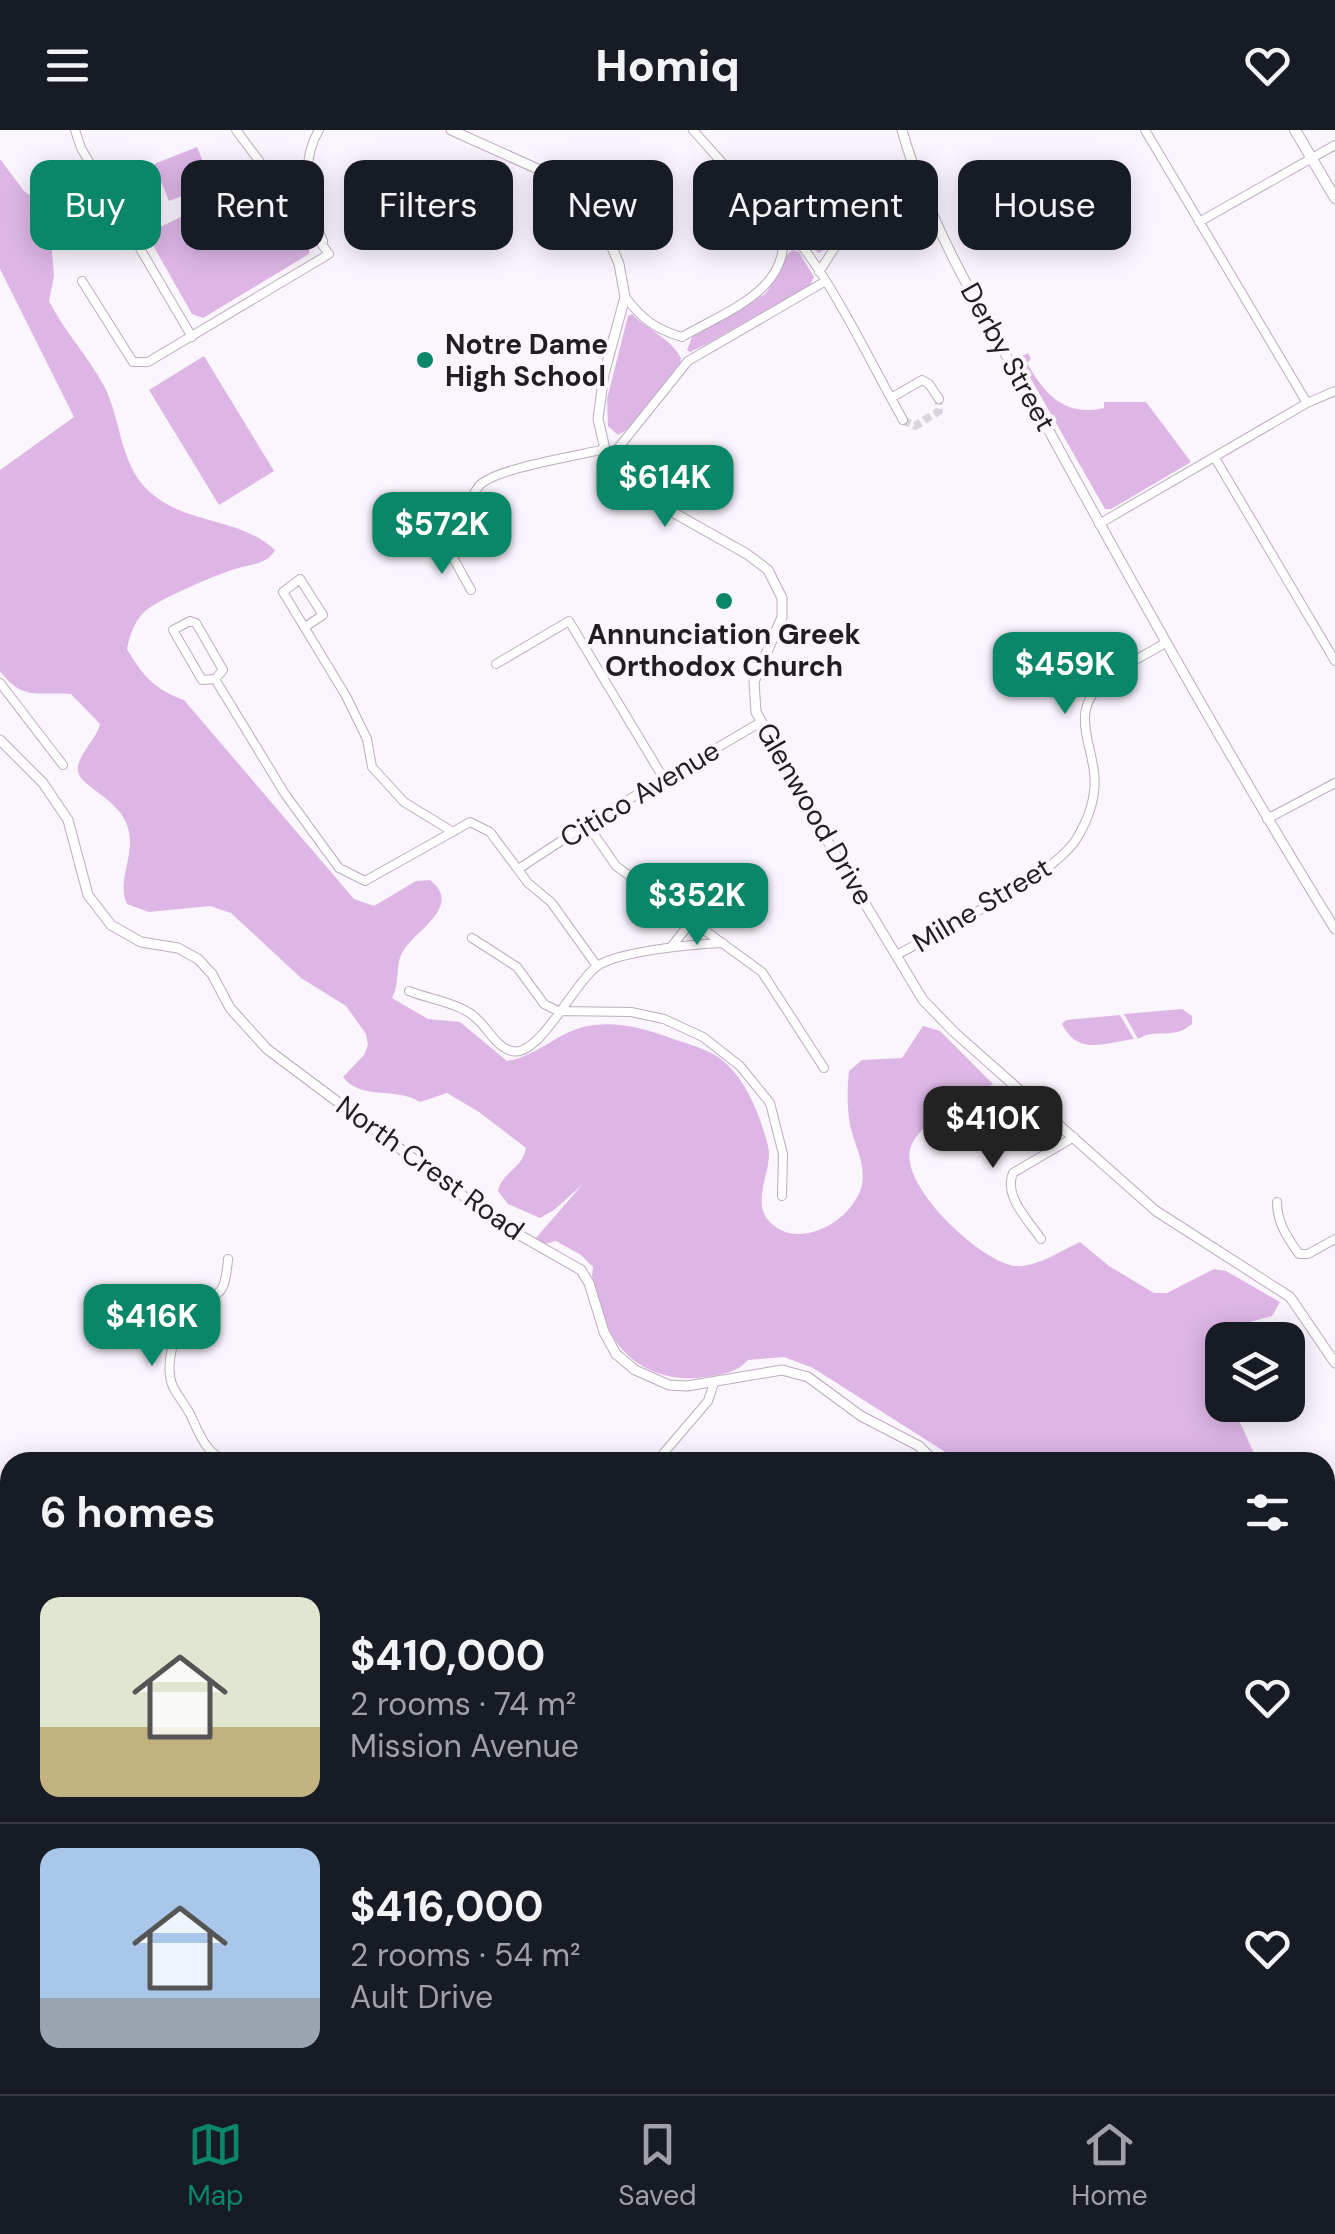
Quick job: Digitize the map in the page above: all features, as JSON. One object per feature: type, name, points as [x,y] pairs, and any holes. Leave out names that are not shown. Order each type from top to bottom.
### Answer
[{"type":"main road","points":[[1295,130],[1335,198]]},
{"type":"street","points":[[75,130],[192,337]]},
{"type":"street","points":[[236,130],[329,254]]},
{"type":"street","points":[[319,130],[311,151],[308,181],[314,222],[329,254]]},
{"type":"street","name":"Glenwood Drive","points":[[451,130],[540,170],[576,199],[606,234],[620,264],[625,297],[604,374],[598,419],[605,449],[621,476],[642,495],[747,554],[768,570],[782,598],[778,632],[754,682],[754,700],[761,722],[922,1000],[1156,1211],[1290,1297],[1335,1364]]},
{"type":"street","points":[[693,130],[719,160]]},
{"type":"street","name":"Derby Street","points":[[902,130],[911,160]]},
{"type":"street","points":[[1145,130],[1307,404]]},
{"type":"street","points":[[1199,222],[1335,145]]},
{"type":"street","name":"Derby Street","points":[[938,222],[962,274],[1165,643],[1335,929]]},
{"type":"street","points":[[625,297],[643,320],[682,337],[756,295],[773,279],[783,250]]},
{"type":"street","points":[[806,250],[903,420]]},
{"type":"street","points":[[819,272],[833,250]]},
{"type":"street","points":[[82,281],[133,362],[148,362],[329,254]]},
{"type":"street","points":[[612,461],[688,361],[824,282]]},
{"type":"street","points":[[682,337],[688,361]]},
{"type":"street","points":[[891,398],[922,380],[930,384],[939,400]]},
{"type":"street","points":[[1100,524],[1307,404],[1334,393]]},
{"type":"street","points":[[471,590],[446,545],[458,537],[477,487],[486,480],[605,449]]},
{"type":"street","points":[[1215,458],[1335,661]]},
{"type":"street","points":[[305,627],[322,615],[300,579],[283,592],[367,739],[372,768],[404,802],[453,832]]},
{"type":"street","points":[[190,620],[196,623],[223,670],[215,679],[202,680],[173,630],[190,620]]},
{"type":"street","points":[[496,664],[570,620],[664,780]]},
{"type":"street","name":"Milne Street","points":[[897,956],[1038,875],[1076,842],[1092,808],[1094,771],[1084,728],[1091,699],[1105,680],[1165,643]]},
{"type":"street","points":[[215,679],[285,794],[340,868],[365,881],[470,822],[490,832],[528,883],[551,902],[597,966]]},
{"type":"street","points":[[0,682],[63,765]]},
{"type":"street","name":"Citico Avenue","points":[[520,868],[761,722]]},
{"type":"street","name":"North Crest Road","points":[[0,740],[43,783],[68,820],[88,895],[111,926],[142,942],[178,948],[198,958],[212,974],[230,1008],[267,1049],[502,1225],[581,1270],[604,1332],[616,1354],[635,1370],[669,1384],[714,1382],[782,1370],[808,1377],[861,1416],[925,1452]]},
{"type":"street","points":[[1267,819],[1335,783]]},
{"type":"street","points":[[587,824],[616,866],[762,972],[824,1068]]},
{"type":"street","points":[[672,947],[692,921]]},
{"type":"street","points":[[472,938],[517,967],[544,1004],[558,1011],[631,1012],[664,1019],[703,1037],[740,1066],[770,1103],[783,1154],[782,1196]]},
{"type":"street","points":[[409,991],[461,1007],[499,1044],[512,1051],[524,1050],[539,1039],[597,966],[672,947],[723,943]]},
{"type":"street","points":[[1041,1239],[1008,1183],[1012,1174],[1074,1137]]},
{"type":"street","points":[[1277,1202],[1284,1234],[1299,1254],[1308,1254],[1335,1239]]},
{"type":"street","points":[[210,1452],[171,1382],[174,1337],[190,1312],[218,1295],[226,1284],[228,1259]]},
{"type":"street","points":[[665,1452],[708,1401],[714,1382]]},
{"type":"shaded area","points":[[197,147],[202,160],[181,160],[181,196],[169,201],[161,181],[161,161]]},
{"type":"shaded area","points":[[0,159],[30,195],[30,250],[53,250],[54,276],[49,301],[104,386],[128,459],[144,486],[170,506],[247,532],[275,550],[263,561],[215,576],[149,608],[134,627],[127,649],[150,680],[184,700],[354,899],[374,906],[416,881],[430,880],[439,890],[440,908],[403,951],[392,998],[428,1019],[460,1022],[507,1061],[528,1055],[573,1030],[604,1024],[646,1030],[715,1055],[742,1083],[765,1134],[769,1155],[763,1212],[780,1230],[794,1234],[809,1233],[837,1220],[848,1210],[862,1184],[861,1162],[849,1118],[849,1071],[862,1060],[902,1058],[923,1026],[940,1031],[993,1084],[937,1117],[912,1144],[910,1160],[915,1178],[927,1198],[962,1235],[981,1250],[1015,1266],[1040,1261],[1080,1242],[1109,1266],[1154,1293],[1167,1293],[1214,1269],[1226,1271],[1280,1302],[1272,1316],[1250,1322],[1205,1322],[1205,1422],[1240,1422],[1253,1452],[945,1452],[813,1368],[784,1357],[748,1360],[724,1374],[691,1378],[649,1369],[626,1353],[603,1316],[593,1267],[556,1241],[545,1244],[535,1239],[582,1185],[540,1218],[508,1204],[498,1191],[526,1148],[447,1093],[420,1102],[350,1084],[343,1077],[364,1055],[368,1045],[366,1034],[346,1006],[301,978],[231,913],[210,906],[149,912],[127,904],[124,886],[130,848],[128,828],[117,809],[78,772],[80,760],[100,724],[71,694],[24,691],[0,671],[0,470],[74,417],[0,269]]},
{"type":"shaded area","points":[[181,217],[181,250],[309,250],[309,254],[203,318],[192,314],[156,250],[161,250],[161,227]]},
{"type":"shaded area","points":[[792,250],[799,252],[814,277],[810,285],[707,344],[687,350],[692,337],[765,294]]},
{"type":"shaded area","points":[[632,314],[681,358],[680,365],[643,413],[618,435],[608,426],[607,399],[628,316]]},
{"type":"shaded area","points":[[1028,353],[1031,359],[1027,363],[1041,385],[1067,406],[1090,410],[1104,408],[1104,402],[1146,402],[1191,462],[1105,509],[1019,358]]},
{"type":"shaded area","points":[[204,356],[274,471],[219,505],[149,390]]},
{"type":"shaded area","points":[[1182,1009],[1192,1016],[1192,1024],[1185,1029],[1138,1039],[1124,1014]]},
{"type":"shaded area","points":[[1120,1015],[1134,1039],[1084,1044],[1068,1034],[1062,1024],[1066,1020]]},
{"type":"tunnel","points":[[903,420],[915,426],[939,411],[939,399]]},
{"type":"place","name":"Notre Dame High School","points":[[425,360]]},
{"type":"place","name":"Annunciation Greek Orthodox Church","points":[[724,601]]}]
